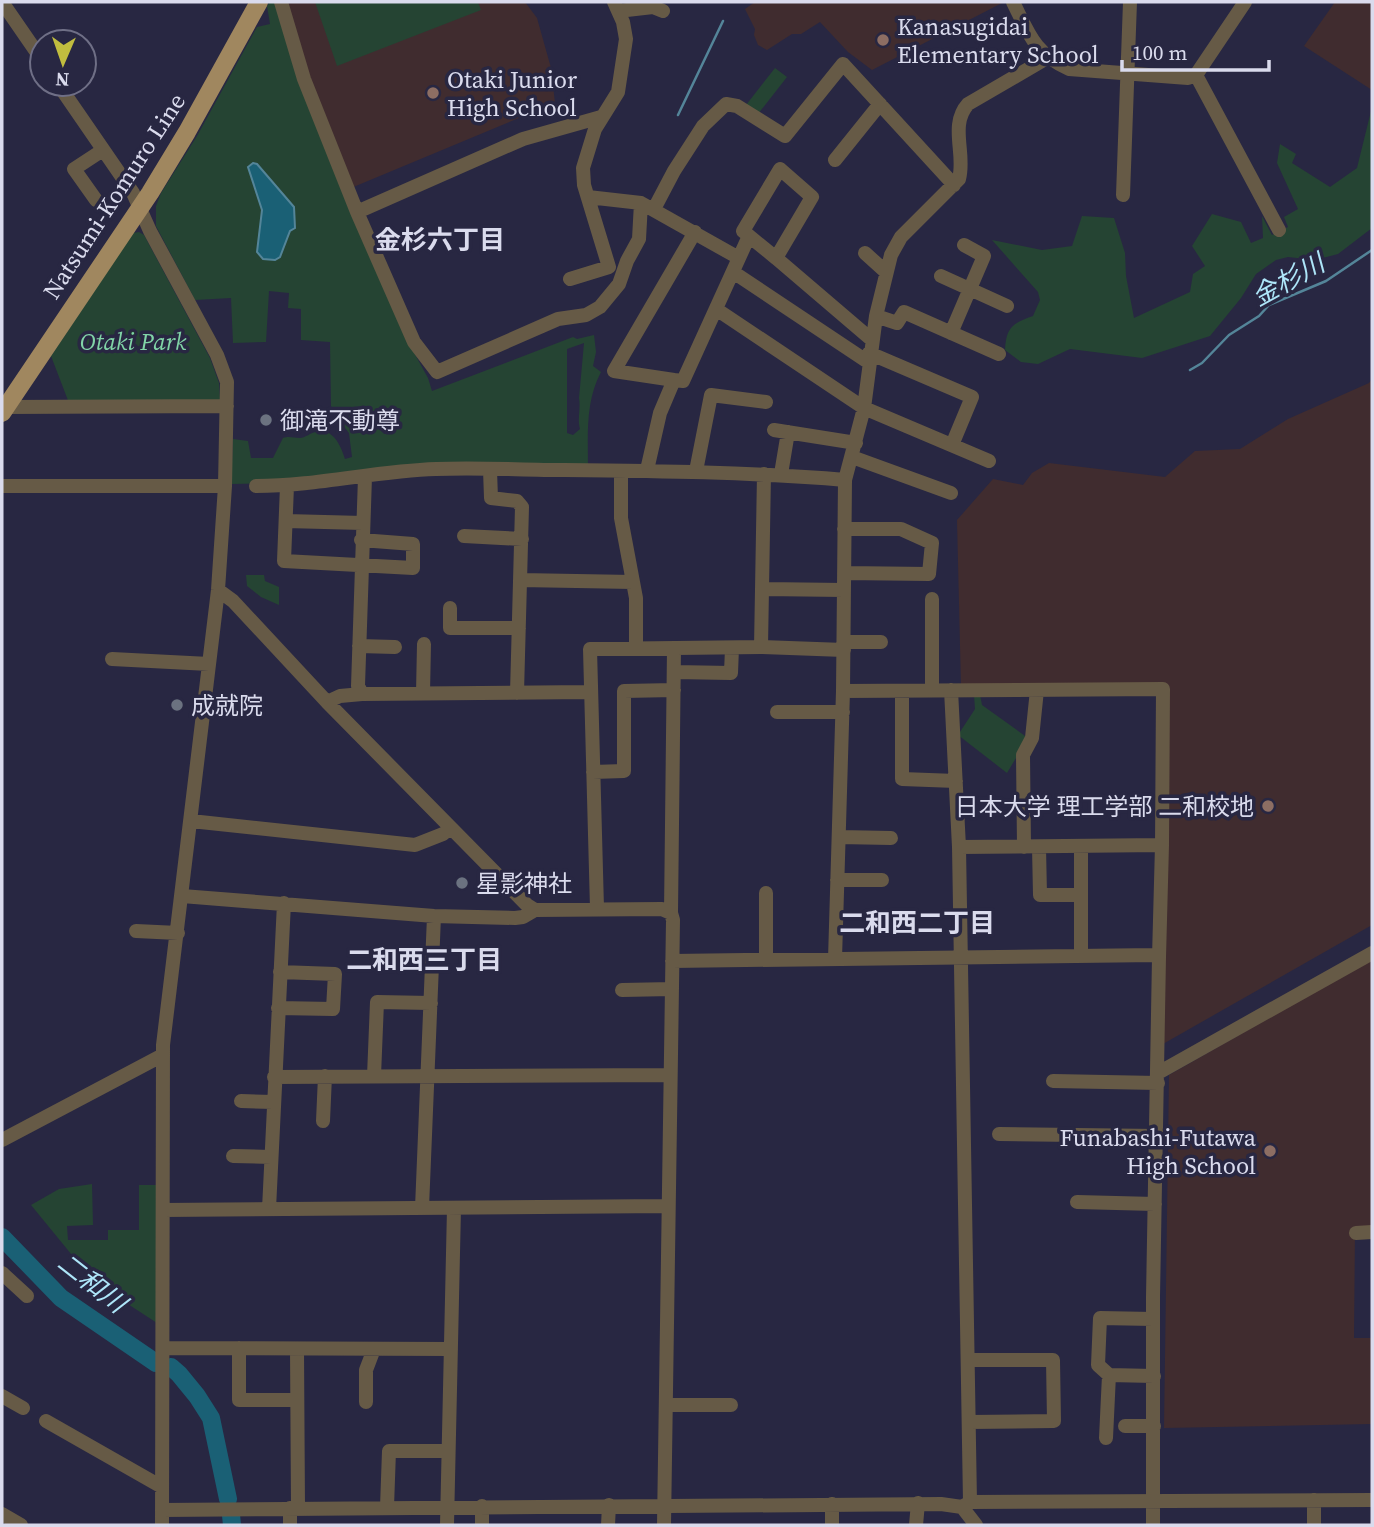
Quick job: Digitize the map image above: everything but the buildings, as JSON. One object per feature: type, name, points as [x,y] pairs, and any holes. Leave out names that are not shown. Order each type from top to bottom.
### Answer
[{"type":"main road","name":"Natsumi-Komuro Line","points":[[4,410],[140,208],[187,132],[259,2]]},
{"type":"street","points":[[2,2],[28,40]]},
{"type":"street","points":[[281,2],[304,79],[357,212],[414,342],[437,372],[558,319],[586,315],[600,307],[619,284],[639,239],[648,206],[703,126],[726,104],[737,106],[785,136],[843,64],[954,185]]},
{"type":"street","points":[[1013,2],[1034,43],[1047,58],[1069,69],[1188,78],[1196,75],[1245,2]]},
{"type":"street","points":[[1123,195],[1130,2]]},
{"type":"street","points":[[570,279],[609,267],[588,197],[583,168],[601,117],[617,97],[626,39],[623,22],[616,7],[653,6],[663,11]]},
{"type":"street","points":[[835,959],[844,691],[845,480],[864,408],[870,352],[886,272],[891,255],[901,237],[961,175],[958,125],[961,112],[968,104],[1047,58]]},
{"type":"street","points":[[1196,75],[1279,230]]},
{"type":"street","points":[[68,98],[133,193],[226,376],[225,486],[218,590],[163,1055],[162,1525]]},
{"type":"street","points":[[835,160],[880,104]]},
{"type":"street","points":[[357,212],[523,139],[601,117]]},
{"type":"street","points":[[96,200],[74,169],[103,150]]},
{"type":"street","points":[[776,258],[812,197],[780,169],[743,231],[776,258],[870,352]]},
{"type":"street","points":[[588,197],[648,206],[695,232],[736,265],[870,352],[972,397],[952,445]]},
{"type":"street","points":[[695,232],[614,371],[683,382],[749,236]]},
{"type":"street","points":[[951,333],[984,256],[964,245]]},
{"type":"street","points":[[865,253],[886,272]]},
{"type":"street","points":[[941,276],[1007,306]]},
{"type":"street","points":[[716,309],[864,408],[989,461]]},
{"type":"street","points":[[876,316],[897,323],[904,312],[999,354]]},
{"type":"street","points":[[647,470],[660,413],[674,380]]},
{"type":"street","points":[[696,471],[710,395],[766,401]]},
{"type":"street","points":[[4,410],[227,406]]},
{"type":"street","points":[[781,474],[781,431],[854,450],[951,493]]},
{"type":"street","points":[[256,486],[287,486],[426,469],[696,471],[781,474],[845,480]]},
{"type":"street","points":[[490,470],[491,498],[520,503],[522,539],[517,693]]},
{"type":"street","points":[[621,471],[621,518],[636,598],[636,647]]},
{"type":"street","points":[[761,648],[764,474]]},
{"type":"street","points":[[362,694],[358,686],[365,477]]},
{"type":"street","points":[[2,486],[225,486]]},
{"type":"street","points":[[287,486],[284,561],[413,568],[413,544],[361,540]]},
{"type":"street","points":[[286,521],[363,523]]},
{"type":"street","points":[[844,529],[901,530],[932,543],[929,574],[844,573]]},
{"type":"street","points":[[464,536],[522,539]]},
{"type":"street","points":[[520,580],[633,582]]},
{"type":"street","points":[[763,589],[844,590]]},
{"type":"street","points":[[218,590],[233,601],[327,702],[527,905],[535,909],[662,909],[671,912]]},
{"type":"street","points":[[932,599],[932,691]]},
{"type":"street","points":[[450,608],[450,628],[519,628]]},
{"type":"street","points":[[597,908],[590,649],[761,648],[844,646],[881,642]]},
{"type":"street","points":[[423,693],[424,645]]},
{"type":"street","points":[[359,646],[395,647]]},
{"type":"street","points":[[674,672],[731,673],[732,648]]},
{"type":"street","points":[[664,1525],[674,649]]},
{"type":"street","points":[[112,659],[209,664]]},
{"type":"street","points":[[844,691],[1163,689],[1153,1319],[1153,1525]]},
{"type":"street","points":[[593,772],[624,771],[624,691],[674,690]]},
{"type":"street","points":[[951,690],[959,847],[969,1422],[966,1504],[976,1525]]},
{"type":"street","points":[[1037,690],[1032,738],[1023,755],[1031,847],[1040,895],[1081,895]]},
{"type":"street","points":[[901,691],[902,779],[956,780]]},
{"type":"street","points":[[327,702],[340,695],[362,694],[590,692]]},
{"type":"street","points":[[777,712],[843,712]]},
{"type":"street","points":[[191,821],[415,845],[443,834],[450,828]]},
{"type":"street","points":[[839,837],[891,838]]},
{"type":"street","points":[[959,847],[1162,845]]},
{"type":"street","points":[[1081,846],[1081,956]]},
{"type":"street","points":[[837,880],[882,880]]},
{"type":"street","points":[[766,893],[766,959]]},
{"type":"street","points":[[182,896],[434,916],[515,918],[523,917],[535,909]]},
{"type":"street","points":[[269,1209],[284,903]]},
{"type":"street","points":[[422,1208],[434,916]]},
{"type":"street","points":[[136,931],[178,933]]},
{"type":"street","points":[[1053,1081],[1158,1078],[1372,953]]},
{"type":"street","points":[[672,961],[1159,957]]},
{"type":"street","points":[[278,1009],[332,1009],[334,986],[334,974],[280,972]]},
{"type":"street","points":[[622,990],[672,989]]},
{"type":"street","points":[[374,1076],[377,1002],[431,1003]]},
{"type":"street","points":[[2,1140],[163,1055]]},
{"type":"street","points":[[274,1077],[670,1074]]},
{"type":"street","points":[[323,1121],[325,1076]]},
{"type":"street","points":[[241,1101],[273,1102]]},
{"type":"street","points":[[999,1135],[1157,1136]]},
{"type":"street","points":[[233,1156],[271,1157]]},
{"type":"street","points":[[1077,1202],[1155,1204]]},
{"type":"street","points":[[163,1210],[668,1206]]},
{"type":"street","points":[[447,1525],[454,1208]]},
{"type":"street","points":[[1356,1233],[1372,1232]]},
{"type":"street","points":[[2,1273],[27,1296]]},
{"type":"street","points":[[1153,1319],[1100,1318],[1098,1365],[1109,1376],[1154,1376]]},
{"type":"street","points":[[163,1348],[451,1349]]},
{"type":"street","points":[[239,1348],[239,1400],[297,1400]]},
{"type":"street","points":[[366,1402],[366,1370],[374,1349]]},
{"type":"street","points":[[290,1525],[294,1508],[297,1350]]},
{"type":"street","points":[[968,1360],[1053,1360],[1054,1421],[969,1422]]},
{"type":"street","points":[[1106,1438],[1109,1376]]},
{"type":"street","points":[[2,1396],[23,1408]]},
{"type":"street","points":[[666,1405],[731,1405]]},
{"type":"street","points":[[46,1421],[162,1487]]},
{"type":"street","points":[[1125,1426],[1154,1426]]},
{"type":"street","points":[[387,1507],[389,1451],[448,1451]]},
{"type":"street","points":[[1314,1500],[1314,1525]]},
{"type":"street","points":[[162,1510],[1372,1500]]},
{"type":"street","points":[[916,1525],[918,1503]]},
{"type":"street","points":[[832,1504],[832,1525]]},
{"type":"street","points":[[608,1505],[608,1525]]},
{"type":"street","points":[[482,1506],[482,1525]]},
{"type":"street","points":[[2,1514],[21,1525]]},
{"type":"shaded area","name":"Otaki Junior High School","points":[[285,2],[525,2],[537,18],[551,68],[555,103],[351,188],[319,108]]},
{"type":"shaded area","name":"Kanasugidai Elementary School","points":[[755,2],[1002,3],[872,70],[848,52],[820,22],[801,34],[792,34],[767,50],[758,45],[755,29],[745,9]]},
{"type":"shaded area","points":[[1335,2],[1372,2],[1372,90],[1304,46]]},
{"type":"shaded area","name":"日本大学 理工学部 二和校地","points":[[1372,379],[1372,925],[1163,1044],[1166,684],[961,687],[957,520],[993,479],[1023,485],[1032,473],[1049,463],[1165,477],[1195,451],[1240,449],[1288,419],[1369,383]]},
{"type":"shaded area","name":"Funabashi-Futawa High School","points":[[1372,959],[1372,1227],[1355,1228],[1354,1338],[1372,1338],[1372,1424],[1164,1428],[1169,1075]]},
{"type":"green space","points":[[270,2],[279,2],[401,329],[428,378],[432,391],[573,337],[577,339],[594,335],[596,352],[593,366],[601,372],[590,407],[588,469],[510,468],[291,483],[231,484],[233,439],[248,441],[251,458],[273,458],[283,438],[302,438],[322,431],[332,435],[345,459],[352,457],[349,433],[331,406],[330,342],[301,340],[301,309],[288,308],[289,293],[269,291],[266,342],[233,343],[231,298],[195,300],[156,226],[156,206],[161,193],[197,136],[257,27],[270,24],[267,6]],"holes":[[[584,343],[579,398],[580,429],[573,435],[567,433],[567,349]]]},
{"type":"green space","points":[[315,2],[478,2],[481,10],[337,66]]},
{"type":"green space","points":[[775,68],[787,77],[758,114],[746,105]]},
{"type":"green space","points":[[1372,107],[1372,228],[1338,254],[1315,260],[1288,257],[1276,260],[1256,274],[1241,298],[1210,336],[1142,358],[1070,349],[1038,364],[1021,362],[1005,350],[1009,331],[1020,321],[1033,316],[1040,300],[1038,292],[992,240],[1042,250],[1072,246],[1082,216],[1114,218],[1125,253],[1126,276],[1134,318],[1190,292],[1193,274],[1205,266],[1192,246],[1212,214],[1241,222],[1251,243],[1263,238],[1262,216],[1272,235],[1288,227],[1284,217],[1298,209],[1277,163],[1280,144],[1296,154],[1292,163],[1330,187],[1357,168]]},
{"type":"green space","name":"Otaki Park","points":[[133,233],[144,235],[210,358],[219,383],[220,400],[69,403],[51,356]]},
{"type":"green space","points":[[246,575],[264,575],[265,581],[279,587],[279,605],[261,597],[247,586]]},
{"type":"green space","points":[[974,695],[980,695],[982,705],[1028,738],[1007,773],[958,735],[975,709]]},
{"type":"green space","points":[[92,1184],[93,1225],[67,1226],[68,1240],[108,1240],[108,1230],[139,1230],[139,1185],[158,1185],[157,1323],[94,1282],[31,1205],[59,1189]]},
{"type":"water","points":[[253,163],[257,164],[294,207],[295,228],[290,231],[280,257],[275,260],[263,259],[257,252],[262,210],[248,167]]},
{"type":"waterway","points":[[678,115],[723,21]]},
{"type":"waterway","name":"金杉川","points":[[1190,370],[1202,363],[1229,335],[1259,316],[1269,305],[1326,281],[1372,250]]},
{"type":"waterway","name":"二和川","points":[[2,1237],[61,1298],[156,1363]]},
{"type":"waterway","name":"二和川","points":[[171,1367],[197,1396],[211,1418],[228,1499]]},
{"type":"waterway","name":"二和川","points":[[231,1515],[232,1525]]},
{"type":"place","name":"Kanasugidai Elementary School","points":[[883,40]]},
{"type":"place","name":"Otaki Junior High School","points":[[433,93]]},
{"type":"place","name":"御滝不動尊","points":[[266,420]]},
{"type":"place","name":"成就院","points":[[177,705]]},
{"type":"place","name":"日本大学 理工学部 二和校地","points":[[1268,806]]},
{"type":"place","name":"星影神社","points":[[462,883]]},
{"type":"place","name":"Funabashi-Futawa High School","points":[[1270,1151]]},
{"type":"district","name":"金杉六丁目","points":[[440,240]]},
{"type":"district","name":"二和西二丁目","points":[[917,923]]},
{"type":"district","name":"二和西三丁目","points":[[424,960]]}]
